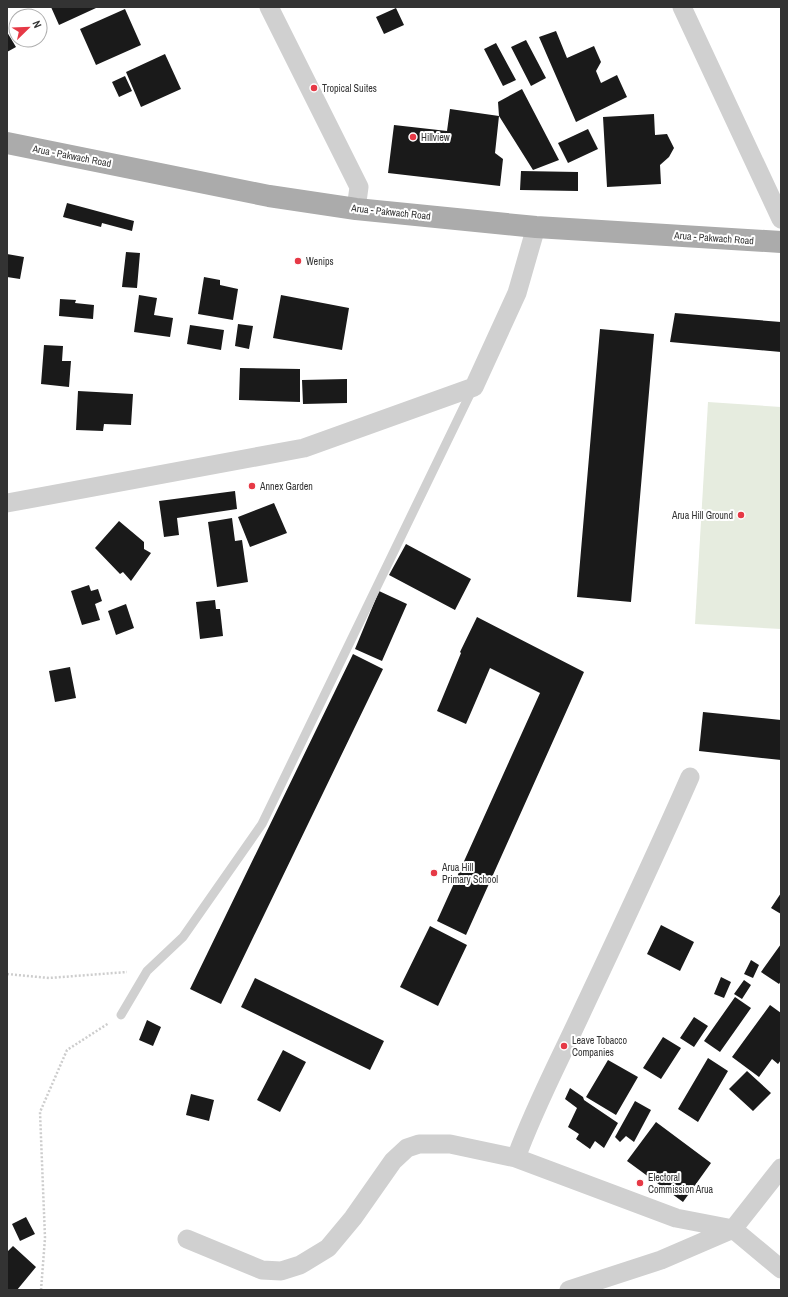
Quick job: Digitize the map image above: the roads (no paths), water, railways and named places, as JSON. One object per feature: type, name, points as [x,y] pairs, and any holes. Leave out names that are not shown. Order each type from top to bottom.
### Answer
[{"type":"main road","name":"Arua - Pakwach Road","points":[[7,143],[269,196],[356,209],[536,227],[781,242]]},
{"type":"street","points":[[269,7],[359,187],[356,209]]},
{"type":"street","points":[[682,7],[781,219]]},
{"type":"street","points":[[7,503],[304,448],[474,387],[517,293],[536,227]]},
{"type":"street","points":[[516,1158],[552,1076],[690,777]]},
{"type":"street","points":[[187,1239],[262,1270],[281,1271],[300,1265],[328,1248],[352,1218],[393,1161],[407,1148],[418,1144],[450,1144],[516,1158],[676,1218],[733,1230],[781,1270]]},
{"type":"street","points":[[569,1290],[661,1260],[733,1230],[781,1168]]},
{"type":"lane","points":[[121,1015],[147,971],[183,937],[262,824],[474,387]]},
{"type":"place","name":"Tropical Suites","points":[[314,88]]},
{"type":"place","name":"Hillview","points":[[413,137]]},
{"type":"place","name":"Wenips","points":[[298,261]]},
{"type":"place","name":"Annex Garden","points":[[252,486]]},
{"type":"place","name":"Arua Hill Ground","points":[[741,515]]},
{"type":"place","name":"Arua Hill Primary School","points":[[434,873]]},
{"type":"place","name":"Leave Tobacco Companies","points":[[564,1046]]},
{"type":"place","name":"Electoral Commission Arua","points":[[640,1183]]}]
